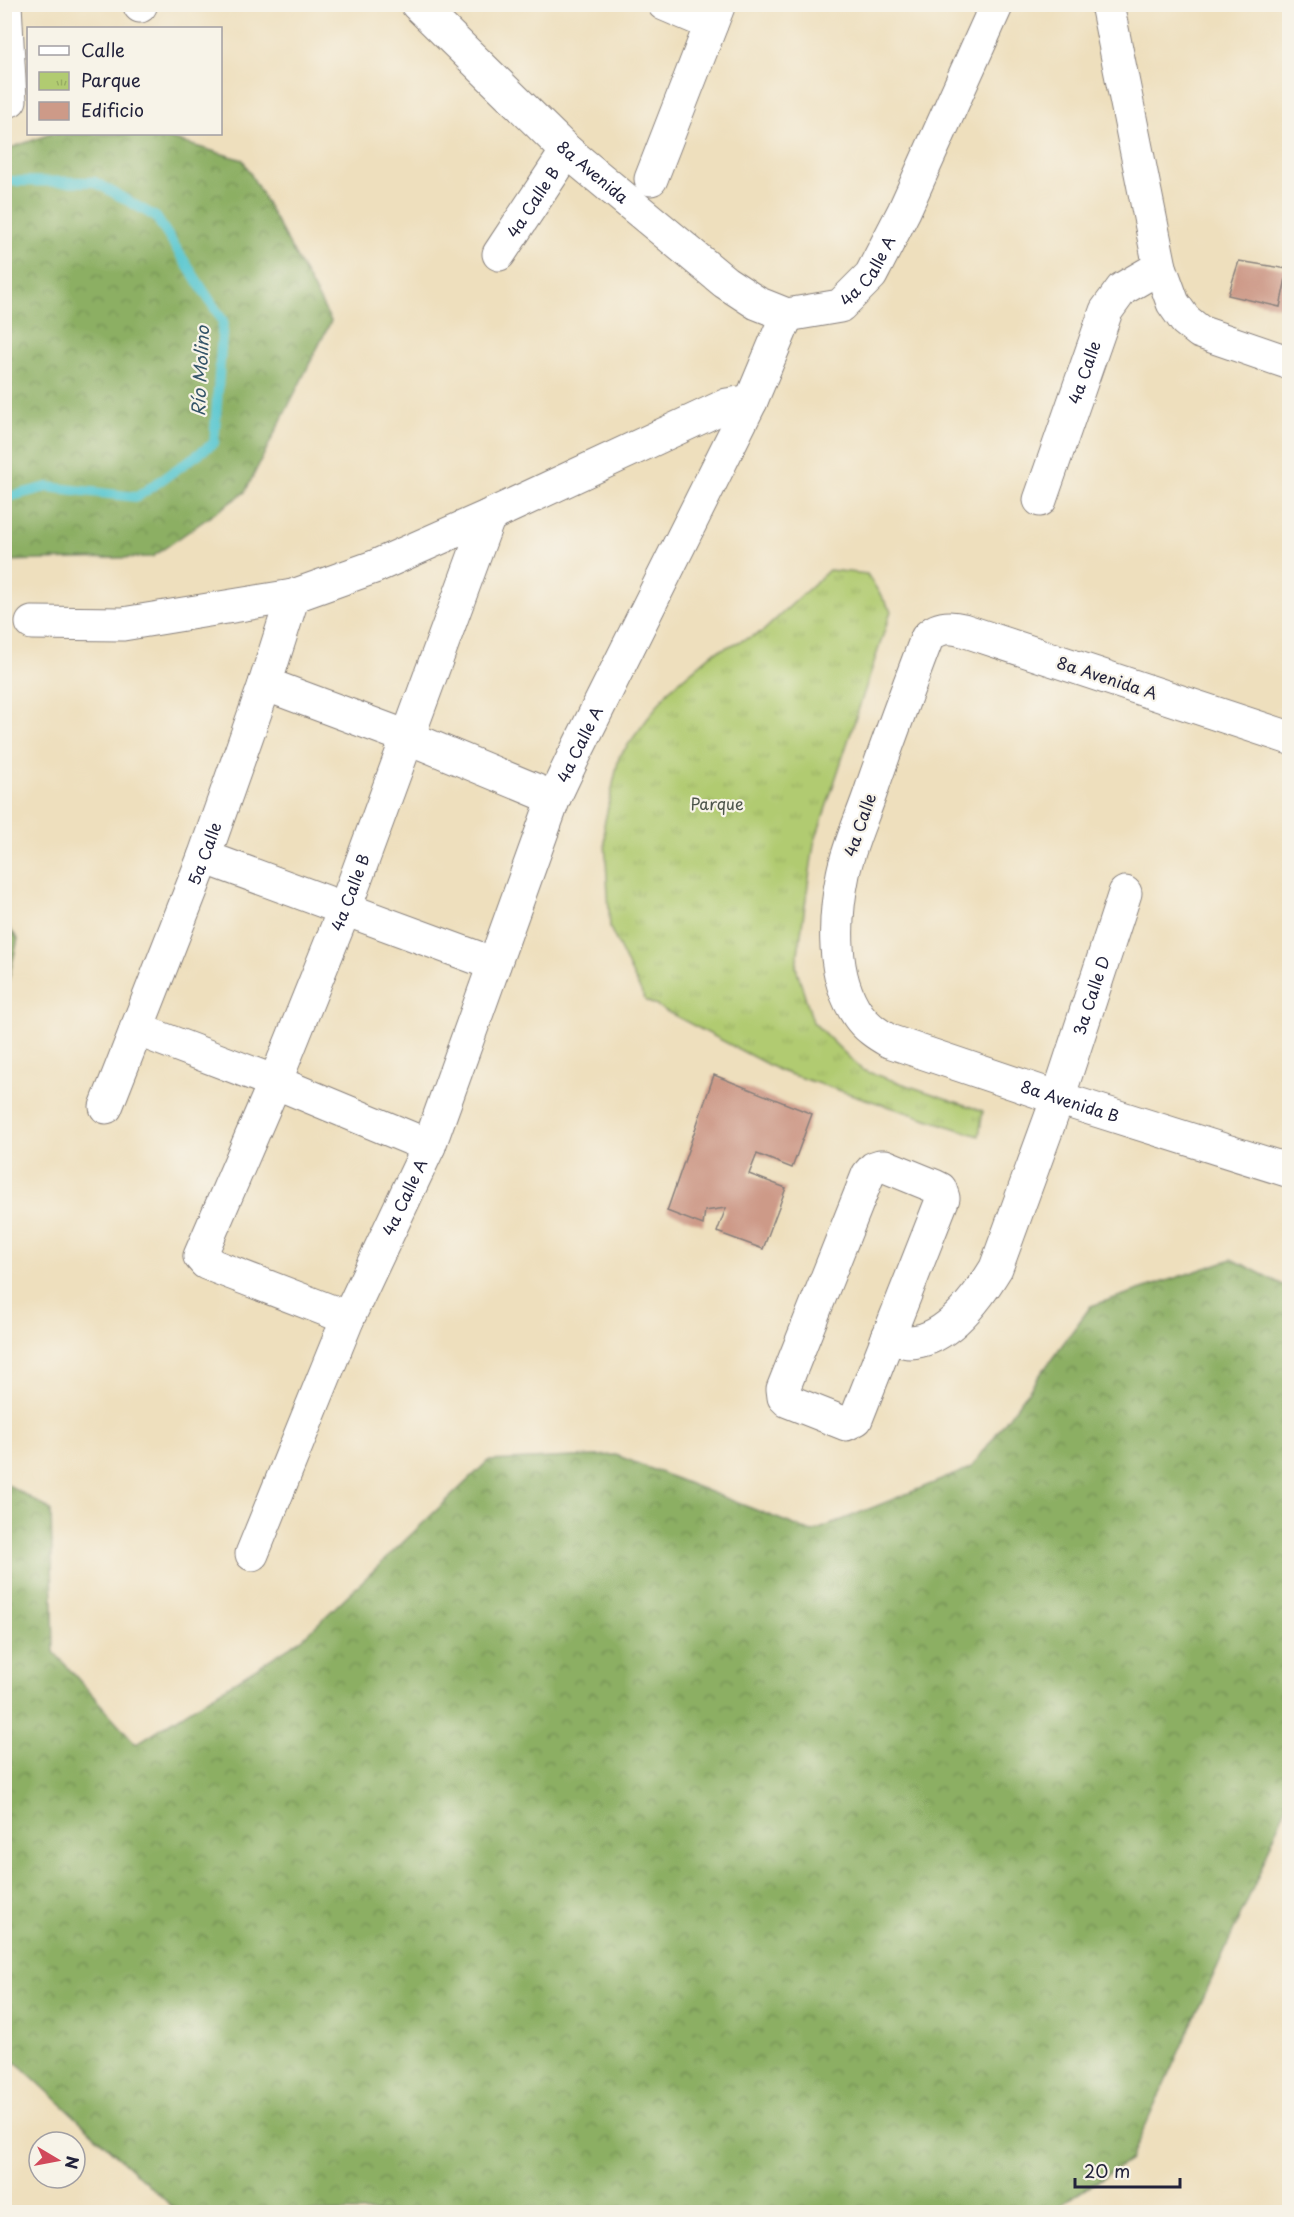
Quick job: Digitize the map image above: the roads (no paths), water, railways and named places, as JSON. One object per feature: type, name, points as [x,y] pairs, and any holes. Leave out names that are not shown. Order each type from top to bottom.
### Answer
[{"type":"street","points":[[5,4],[10,100]]},
{"type":"street","name":"8a Avenida","points":[[417,4],[567,151],[725,282],[758,303],[787,315]]},
{"type":"street","points":[[651,179],[715,14],[664,4]]},
{"type":"street","name":"4a Calle A","points":[[252,1554],[348,1318],[429,1146],[554,798],[572,760],[751,401],[787,315],[840,306],[871,275],[904,211],[998,4]]},
{"type":"street","points":[[1107,4],[1160,267],[1173,303],[1185,320],[1200,332],[1290,363]]},
{"type":"street","name":"4a Calle B","points":[[500,254],[567,151]]},
{"type":"street","name":"4a Calle","points":[[1040,500],[1106,311],[1122,289],[1160,267]]},
{"type":"street","points":[[32,623],[123,624],[293,596],[374,567],[727,405],[751,401]]},
{"type":"street","name":"4a Calle B","points":[[348,1318],[206,1263],[200,1256],[345,908],[489,516]]},
{"type":"street","name":"5a Calle","points":[[106,1107],[204,857],[265,684],[293,596]]},
{"type":"street","name":"8a Avenida A","points":[[927,638],[940,628],[963,630],[1290,738]]},
{"type":"street","name":"4a Calle","points":[[858,1016],[843,984],[837,945],[843,873],[927,638]]},
{"type":"street","points":[[265,684],[407,737],[554,798]]},
{"type":"street","points":[[204,857],[494,964]]},
{"type":"street","name":"3a Calle D","points":[[888,1337],[910,1342],[933,1336],[964,1312],[982,1291],[996,1268],[1058,1098],[1125,893]]},
{"type":"street","name":"8a Avenida B","points":[[858,1016],[873,1032],[889,1041],[1058,1098],[1290,1171]]},
{"type":"street","points":[[135,1029],[274,1082],[429,1146]]},
{"type":"street","points":[[883,1165],[934,1186],[942,1192],[943,1198],[888,1337],[856,1419],[852,1423],[843,1424],[790,1402],[784,1396],[783,1389],[868,1175],[874,1168],[883,1165]]},
{"type":"waterway","name":"Río Molino","points":[[4,181],[95,182],[156,217],[223,321],[214,443],[137,497],[47,487],[4,498]]},
{"type":"park label","name":"Parque","points":[[717,804]]}]
